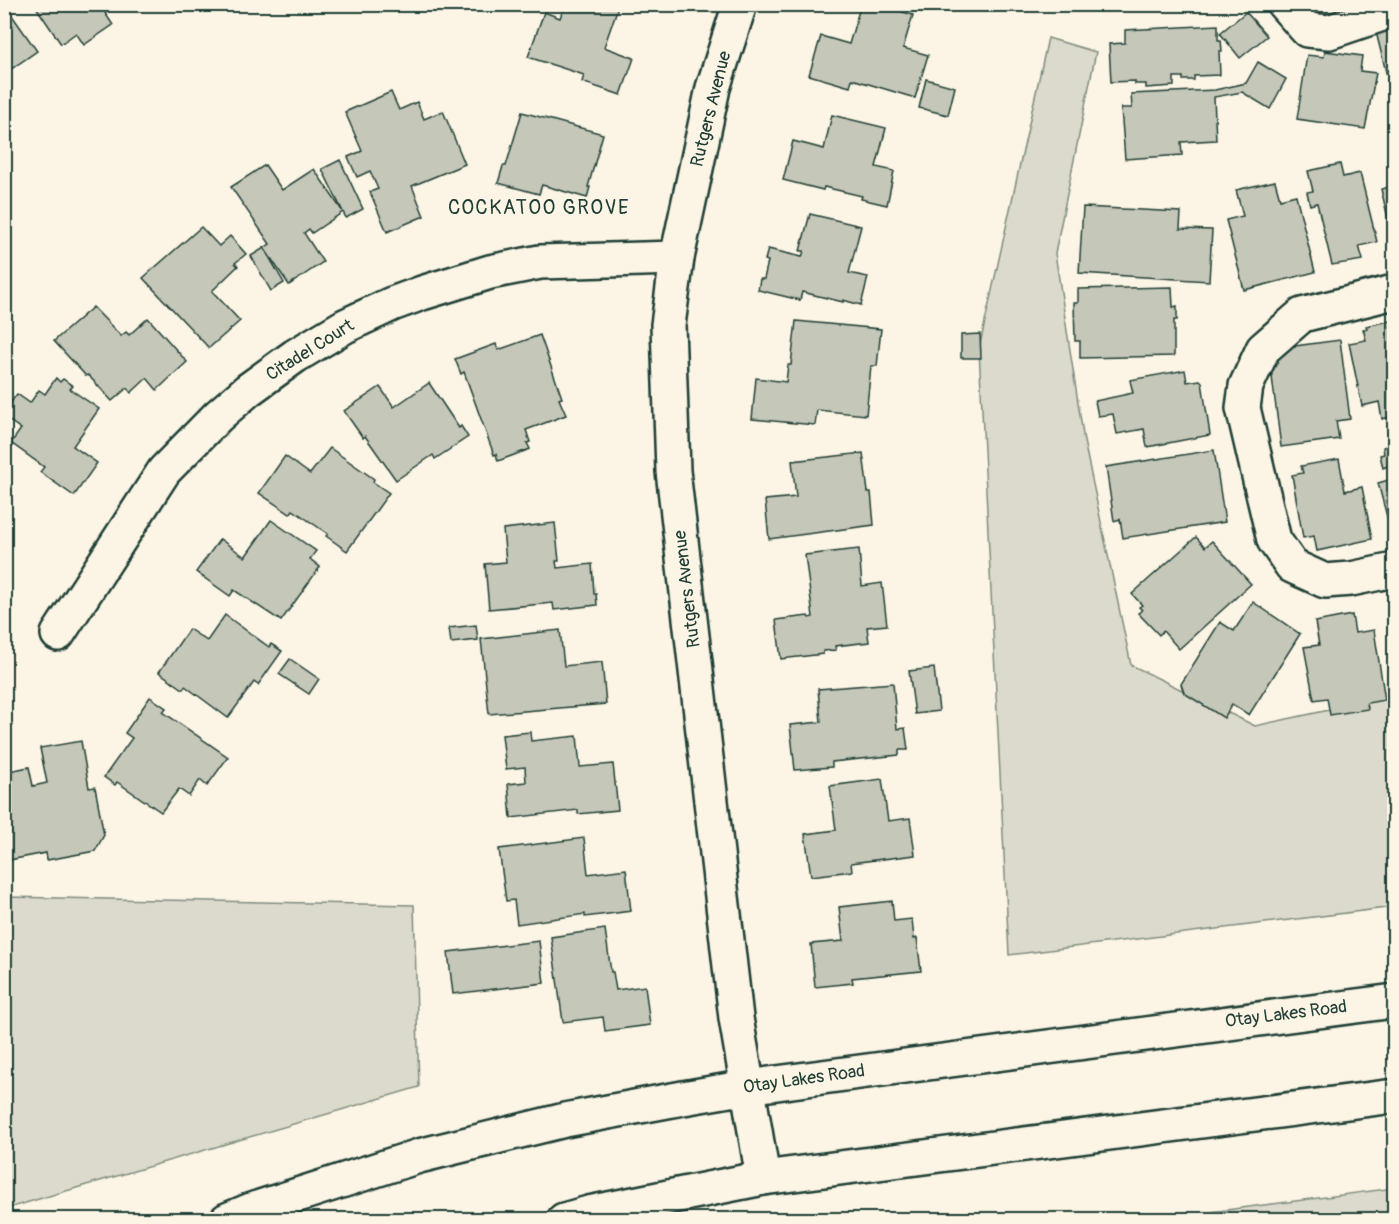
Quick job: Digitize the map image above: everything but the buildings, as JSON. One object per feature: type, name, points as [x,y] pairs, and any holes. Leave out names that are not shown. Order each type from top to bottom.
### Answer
[{"type":"main road","name":"Rutgers Avenue","points":[[740,4],[713,88],[677,258],[668,325],[673,471],[736,1018],[763,1178]]},
{"type":"main road","points":[[1284,4],[1307,30],[1329,32],[1395,10]]},
{"type":"main road","name":"Citadel Court","points":[[58,634],[164,471],[218,416],[248,390],[295,356],[345,326],[392,304],[490,272],[540,262],[677,258]]},
{"type":"main road","points":[[1395,292],[1302,315],[1263,349],[1246,386],[1243,408],[1274,540],[1293,567],[1325,581],[1351,579],[1395,570]]},
{"type":"main road","name":"Otay Lakes Road","points":[[227,1220],[251,1210],[419,1156],[565,1120],[747,1087],[1395,1001]]},
{"type":"main road","points":[[564,1220],[589,1212],[763,1178],[1395,1095]]},
{"type":"shaded area","points":[[1048,38],[1096,52],[1055,253],[1084,441],[1131,665],[1255,726],[1394,696],[1394,907],[1009,955],[979,349]]},
{"type":"shaded area","points":[[5,897],[414,905],[419,1087],[5,1209]]},
{"type":"shaded area","points":[[1394,1188],[1394,1219],[1157,1219]]},
{"type":"district","name":"COCKATOO GROVE","points":[[539,207]]}]
